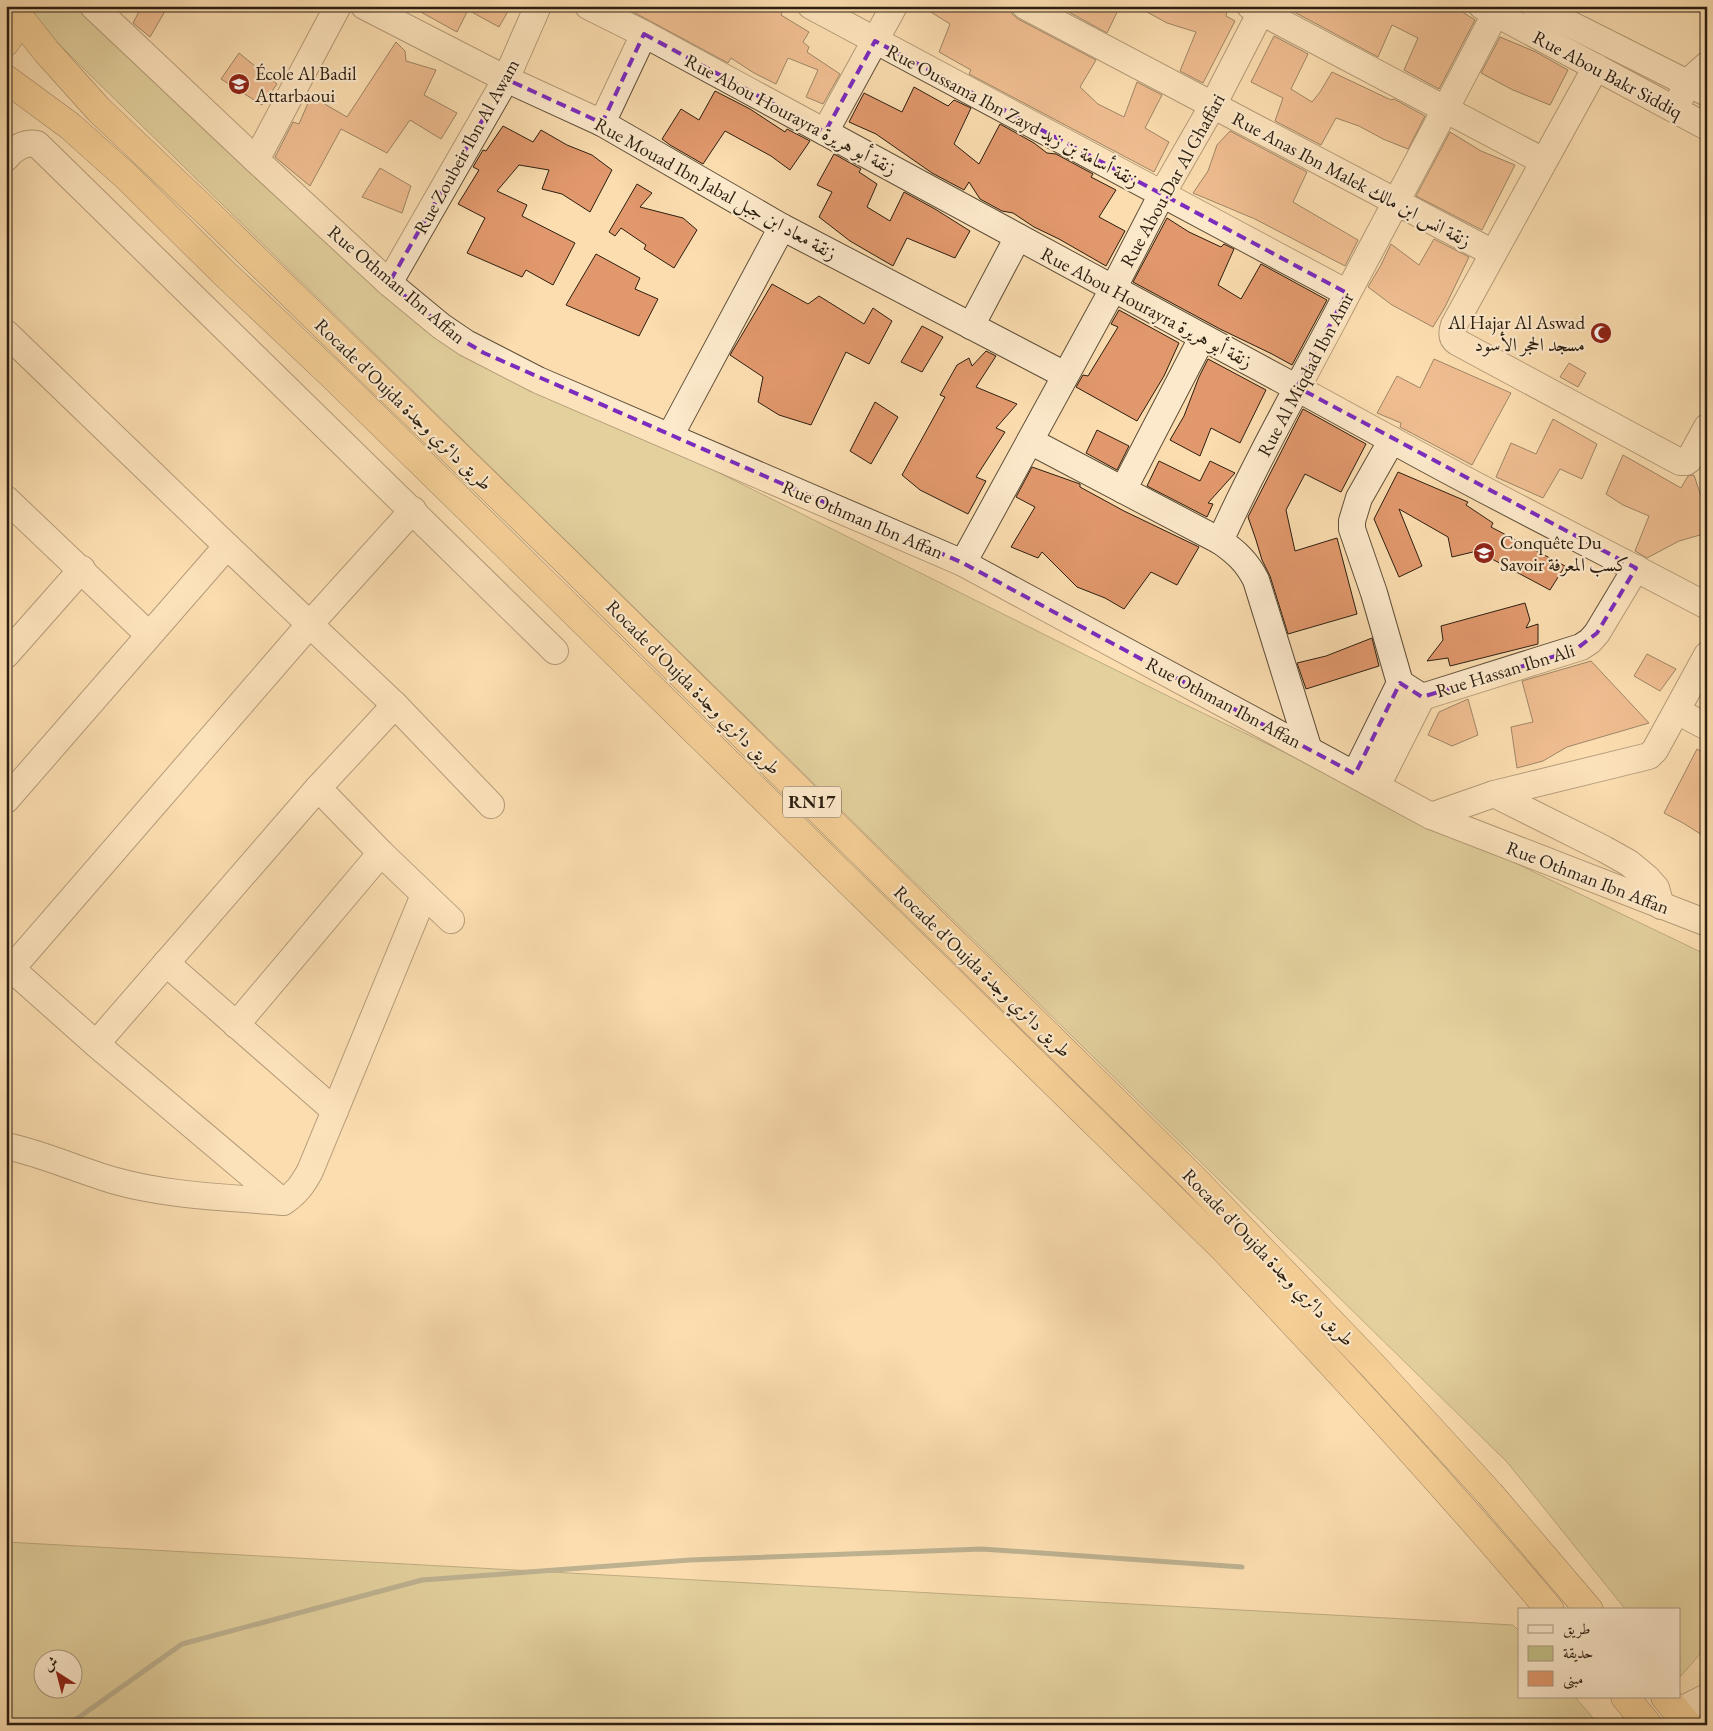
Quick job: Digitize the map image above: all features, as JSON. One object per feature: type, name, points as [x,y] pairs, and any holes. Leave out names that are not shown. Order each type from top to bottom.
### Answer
[{"type":"highway","name":"RN17","points":[[6,42],[15,24],[16,10]]},
{"type":"highway","name":"Rocade d'Oujda طريق دائري وجدة","points":[[16,10],[51,58],[98,110],[213,218],[557,552],[1195,1180],[1374,1367],[1490,1494],[1587,1608]]},
{"type":"highway","name":"Rocade d'Oujda طريق دائري وجدة","points":[[6,79],[70,126],[127,177],[223,272],[333,376],[1224,1249],[1429,1469],[1548,1608]]},
{"type":"highway","points":[[1626,1698],[1648,1725]]},
{"type":"street","name":"Rue Othman Ibn Affan","points":[[93,6],[389,283],[441,326],[466,343],[538,380],[963,563],[1308,747],[1432,816],[1707,923]]},
{"type":"street","points":[[256,160],[338,6]]},
{"type":"street","name":"Rue Mouad Ibn Jabal زنقة معاد ابن جبل","points":[[364,6],[506,79],[602,122],[782,228],[1066,375]]},
{"type":"street","name":"Rue Zoubeir Ibn Al Awam","points":[[389,283],[506,79],[538,6]]},
{"type":"street","name":"Rue Abou Hourayra زنقة أبو هريرة","points":[[588,6],[644,34],[1392,440],[1707,606]]},
{"type":"street","name":"Rue Oussama Ibn Zayd زنقة أسامة بن زيد","points":[[811,6],[1347,294]]},
{"type":"street","points":[[825,132],[894,6]]},
{"type":"street","name":"Rue Anas Ibn Malek زنقة انس ابن مالك","points":[[1025,6],[1493,254]]},
{"type":"street","name":"Rue Abou Bakr Siddiq","points":[[1534,6],[1697,88]]},
{"type":"street","points":[[1259,8],[1543,161]]},
{"type":"street","name":"Rue Abou Dar Al Ghaffari","points":[[963,563],[1113,289],[1162,194],[1213,105],[1259,8]]},
{"type":"street","name":"Rue Abou Bakr Siddiq","points":[[1492,9],[1707,127]]},
{"type":"street","name":"Rue Al Miqdad Ibn Amr","points":[[1220,540],[1297,387],[1446,110],[1492,9]]},
{"type":"street","points":[[602,122],[644,34]]},
{"type":"street","points":[[1682,114],[1679,100],[1697,88],[1707,65]]},
{"type":"street","points":[[1596,67],[1454,325],[1452,333],[1454,340],[1680,462],[1689,460],[1707,428]]},
{"type":"street","points":[[6,158],[22,145],[30,142],[37,144],[556,651]]},
{"type":"street","points":[[670,436],[782,228]]},
{"type":"street","points":[[972,326],[1018,237]]},
{"type":"street","points":[[6,332],[227,546],[395,705],[491,805]]},
{"type":"street","points":[[1123,490],[1202,338]]},
{"type":"street","points":[[1366,780],[1400,683],[1374,593],[1352,529],[1352,521],[1359,498],[1392,440]]},
{"type":"street","points":[[1030,441],[1220,540],[1238,553],[1246,562],[1256,580],[1308,747]]},
{"type":"street","points":[[8,504],[82,569],[149,635]]},
{"type":"street","points":[[283,1202],[8,969],[310,624],[413,510]]},
{"type":"street","points":[[6,800],[227,546]]},
{"type":"street","name":"Rue Hassan Ibn Ali","points":[[1366,780],[1422,696],[1581,647],[1597,633],[1636,568]]},
{"type":"street","points":[[6,655],[82,569]]},
{"type":"street","points":[[1432,816],[1494,794],[1649,756],[1656,750],[1707,655]]},
{"type":"street","name":"Rue Hassan Ibn Ali","points":[[1400,683],[1422,696]]},
{"type":"street","points":[[96,1044],[318,788],[395,705]]},
{"type":"street","points":[[1677,711],[1707,728]]},
{"type":"street","points":[[318,788],[381,853],[451,920]]},
{"type":"street","points":[[1494,794],[1604,849],[1629,864],[1656,888],[1661,906]]},
{"type":"street","points":[[236,1025],[381,853]]},
{"type":"street","points":[[6,1146],[113,1181],[178,1192],[283,1202],[297,1192],[304,1182],[424,895]]},
{"type":"street","points":[[166,964],[335,1110]]},
{"type":"street","points":[[1677,1711],[1707,1697]]},
{"type":"highlighted area","points":[[644,34],[825,132],[875,41],[1347,293],[1297,387],[1636,568],[1597,633],[1575,650],[1422,697],[1400,683],[1355,774],[963,563],[484,353],[454,335],[389,283],[506,79],[602,123]]},
{"type":"green space","points":[[35,6],[77,6],[460,344],[1184,704],[1707,955],[1707,1646],[1680,1677],[1680,1608],[1624,1608],[1507,1462],[34,20]]},
{"type":"green space","points":[[6,1542],[1513,1625],[1518,1630],[1518,1698],[1576,1698],[1599,1725],[6,1725]]},
{"type":"building","points":[[142,6],[168,6],[150,37],[133,23]]},
{"type":"building","points":[[410,6],[511,6],[499,27],[468,10],[457,32]]},
{"type":"building","points":[[622,6],[776,6],[783,10],[781,15],[809,32],[803,42],[809,47],[807,52],[840,74],[823,104],[806,97],[818,70],[788,58],[776,84],[731,58],[728,63]]},
{"type":"building","points":[[921,6],[1010,6],[1012,14],[1018,19],[1096,60],[1080,87],[1098,104],[1124,117],[1137,82],[1162,95],[1145,128],[1169,142],[1154,172],[969,74],[971,70],[939,52],[950,24]]},
{"type":"building","points":[[1058,6],[1120,6],[1107,33]]},
{"type":"building","points":[[1136,6],[1216,6],[1227,10],[1226,16],[1235,21],[1203,83],[1180,71],[1196,32],[1167,23]]},
{"type":"building","points":[[1283,6],[1453,6],[1475,20],[1439,89],[1404,70],[1418,38],[1392,25],[1378,57]]},
{"type":"building","points":[[1274,36],[1308,54],[1291,89],[1312,102],[1332,72],[1391,100],[1394,99],[1425,116],[1408,149],[1383,139],[1359,126],[1336,118],[1321,145],[1275,121],[1283,98],[1251,82]]},
{"type":"building","points":[[1500,37],[1536,52],[1568,70],[1550,105],[1513,90],[1481,73]]},
{"type":"building","points":[[396,42],[405,51],[406,61],[436,70],[424,95],[457,113],[441,139],[410,120],[387,153],[341,129],[310,186],[275,157],[293,122],[299,124],[311,96],[347,117]]},
{"type":"building","points":[[239,53],[277,84],[262,105],[221,79]]},
{"type":"building","points":[[914,87],[948,106],[954,100],[971,108],[954,144],[979,164],[1000,124],[1034,143],[1047,153],[1056,154],[1093,174],[1091,177],[1116,190],[1099,217],[1125,231],[1106,266],[1034,227],[1013,213],[1002,211],[980,199],[969,182],[964,190],[932,173],[876,134],[849,122],[864,93],[902,112]]},
{"type":"building","points":[[715,91],[750,109],[785,132],[787,129],[810,141],[790,170],[771,156],[725,131],[703,164],[662,139],[681,109],[699,120]]},
{"type":"building","points":[[503,126],[533,142],[541,130],[567,145],[592,155],[612,170],[590,212],[562,194],[542,189],[549,170],[519,165],[497,191],[527,205],[522,216],[575,243],[553,285],[526,270],[522,277],[467,253],[485,218],[458,204],[479,170],[473,167],[483,150],[486,151]]},
{"type":"building","points":[[1230,131],[1307,172],[1293,202],[1358,240],[1345,266],[1255,219],[1193,193],[1208,171],[1217,145]]},
{"type":"building","points":[[1450,132],[1481,151],[1515,165],[1482,230],[1416,196]]},
{"type":"building","points":[[834,154],[861,169],[859,172],[877,184],[867,207],[890,221],[904,192],[970,231],[955,258],[907,238],[893,266],[850,241],[819,217],[832,192],[817,185]]},
{"type":"building","points":[[380,168],[411,186],[402,213],[362,197]]},
{"type":"building","points":[[637,184],[652,193],[640,207],[683,218],[697,230],[674,268],[644,249],[646,245],[621,228],[615,236],[609,232]]},
{"type":"building","points":[[1167,218],[1189,232],[1221,247],[1224,244],[1234,249],[1218,285],[1241,299],[1261,264],[1327,300],[1292,365],[1133,282]]},
{"type":"building","points":[[1434,239],[1469,257],[1445,307],[1433,327],[1392,305],[1368,287],[1391,244],[1419,265]]},
{"type":"building","points":[[596,254],[640,278],[635,289],[658,299],[639,336],[566,305]]},
{"type":"building","points":[[772,284],[808,304],[819,296],[864,324],[873,308],[892,321],[869,364],[846,352],[811,425],[779,415],[758,402],[763,377],[730,355]]},
{"type":"building","points":[[1119,310],[1179,343],[1164,376],[1137,421],[1076,387],[1083,375],[1088,376],[1118,327],[1111,324]]},
{"type":"building","points":[[922,326],[943,337],[922,372],[901,362]]},
{"type":"building","points":[[986,351],[996,356],[976,387],[1017,404],[996,428],[1005,432],[976,477],[986,481],[968,514],[920,490],[902,475],[945,397],[940,395],[957,365],[969,358],[972,366]]},
{"type":"building","points":[[1208,359],[1266,390],[1240,443],[1211,428],[1200,456],[1170,440],[1184,416]]},
{"type":"building","points":[[1434,359],[1511,393],[1472,465],[1400,427],[1401,423],[1377,413],[1397,376],[1420,388]]},
{"type":"building","points":[[1569,363],[1586,373],[1578,387],[1560,377]]},
{"type":"building","points":[[875,402],[898,417],[871,464],[850,451]]},
{"type":"building","points":[[1303,409],[1366,444],[1341,492],[1305,474],[1286,510],[1295,551],[1337,538],[1357,614],[1288,634],[1270,576],[1262,560],[1248,517]]},
{"type":"building","points":[[1553,419],[1597,444],[1582,479],[1560,469],[1543,498],[1496,477],[1511,443],[1536,454]]},
{"type":"building","points":[[1097,430],[1129,446],[1117,470],[1086,453]]},
{"type":"building","points":[[1623,455],[1681,488],[1688,476],[1694,475],[1707,514],[1707,533],[1679,541],[1647,558],[1635,551],[1649,516],[1623,505],[1606,494]]},
{"type":"building","points":[[1159,461],[1200,481],[1210,461],[1235,473],[1208,503],[1213,504],[1207,517],[1147,486]]},
{"type":"building","points":[[1032,467],[1080,484],[1080,487],[1124,511],[1199,547],[1177,585],[1151,572],[1124,609],[1105,598],[1077,587],[1042,552],[1038,558],[1011,547],[1035,507],[1016,497]]},
{"type":"building","points":[[1398,472],[1468,502],[1466,505],[1493,523],[1491,527],[1565,566],[1550,590],[1477,551],[1452,557],[1448,537],[1399,509],[1422,566],[1399,577],[1374,519]]},
{"type":"building","points":[[1525,603],[1530,620],[1526,628],[1538,624],[1538,644],[1450,666],[1448,658],[1427,661],[1443,640],[1441,626]]},
{"type":"building","points":[[1372,638],[1379,666],[1306,689],[1297,663],[1326,656]]},
{"type":"building","points":[[1647,654],[1676,669],[1660,691],[1634,676]]},
{"type":"building","points":[[1591,661],[1649,723],[1567,747],[1543,761],[1517,768],[1511,727],[1533,722],[1522,681]]},
{"type":"building","points":[[1468,699],[1478,735],[1452,746],[1428,735],[1439,712]]},
{"type":"building","points":[[1697,749],[1707,755],[1707,838],[1664,813]]},
{"type":"waterway","points":[[68,1725],[182,1644],[422,1580],[690,1560],[982,1549],[1242,1567]]},
{"type":"place","name":"École Al Badil Attarbaoui","points":[[239,84]]},
{"type":"place","name":"Al Hajar Al Aswad مسجد الحجر الأسود","points":[[1601,333]]},
{"type":"place","name":"Conquête Du Savoir كسب المعرفة","points":[[1484,553]]}]
